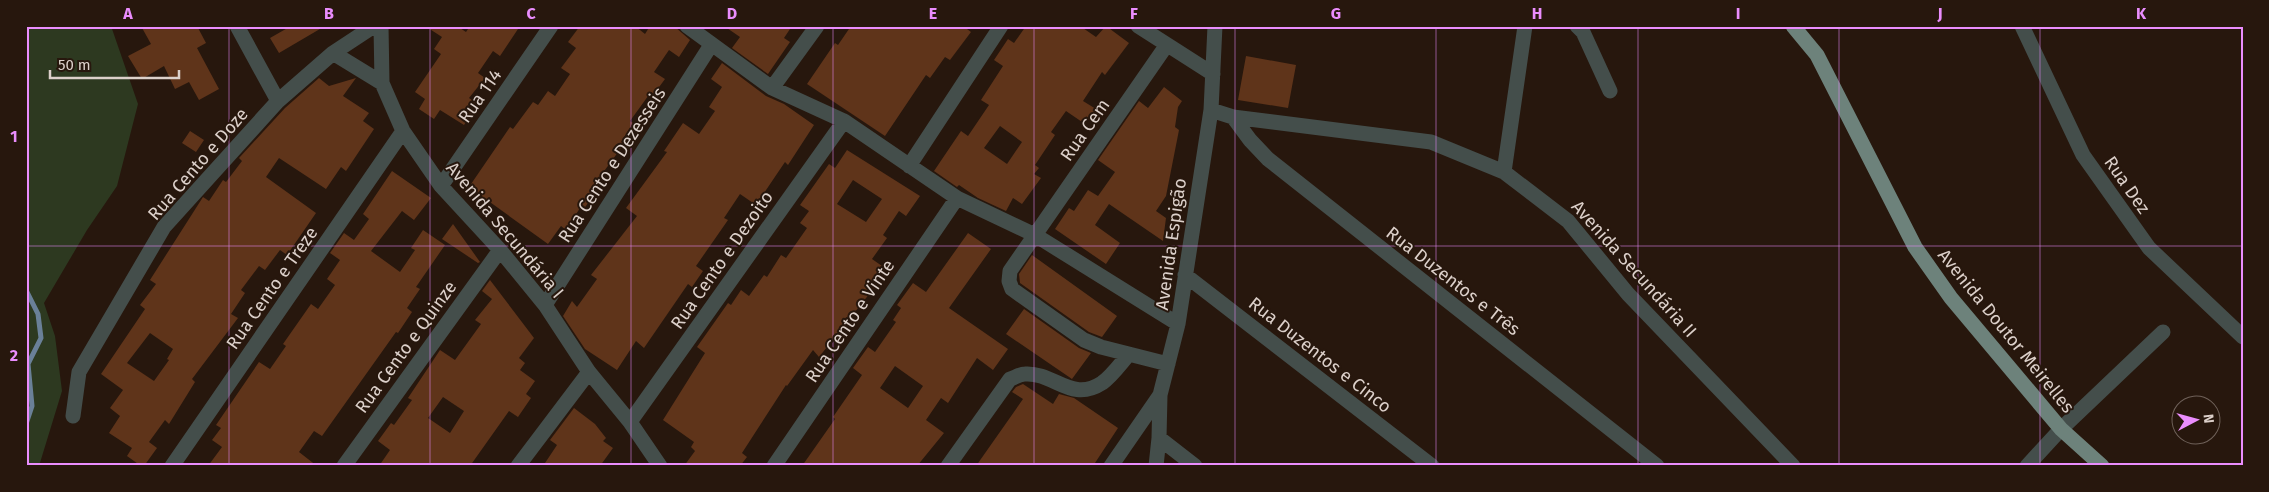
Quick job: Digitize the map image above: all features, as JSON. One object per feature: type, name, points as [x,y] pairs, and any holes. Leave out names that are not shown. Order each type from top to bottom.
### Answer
[{"type":"main road","name":"Avenida Doutor Meirelles","points":[[1794,26],[1817,55],[1915,247],[1951,298],[2061,429],[2102,466]]},
{"type":"street","points":[[237,26],[278,101]]},
{"type":"street","name":"Rua Cento e Doze","points":[[74,416],[79,372],[164,227],[278,101],[333,53],[374,26]]},
{"type":"street","name":"Avenida Secundária I","points":[[381,26],[382,83],[403,131],[440,186],[500,250],[544,305],[589,372],[630,422],[660,466]]},
{"type":"street","name":"Rua 114","points":[[440,186],[550,26]]},
{"type":"street","points":[[687,26],[772,88],[844,121],[957,198],[1035,235],[1178,324]]},
{"type":"street","points":[[772,88],[817,26]]},
{"type":"street","points":[[909,166],[1001,26]]},
{"type":"street","points":[[1138,26],[1166,46],[1214,74]]},
{"type":"street","name":"Avenida Espigão","points":[[1156,466],[1160,395],[1178,324],[1211,110],[1215,26]]},
{"type":"street","points":[[1504,172],[1525,26]]},
{"type":"street","points":[[1577,26],[1583,32],[1610,91]]},
{"type":"street","name":"Rua Dez","points":[[2022,26],[2083,155],[2149,248],[2243,337]]},
{"type":"street","name":"Rua Cento e Dezesseis","points":[[544,305],[711,45]]},
{"type":"street","name":"Rua Cem","points":[[1166,46],[1010,271],[1009,282],[1012,289],[1084,340],[1168,364]]},
{"type":"street","points":[[333,53],[382,83]]},
{"type":"street","name":"Avenida Secundária II","points":[[1211,110],[1233,117],[1431,142],[1504,172],[1568,220],[1628,294],[1793,466]]},
{"type":"street","name":"Rua Duzentos e Três","points":[[1233,117],[1250,140],[1268,159],[1657,466]]},
{"type":"street","name":"Rua Cento e Dezoito","points":[[630,422],[844,121]]},
{"type":"street","name":"Rua Cento e Treze","points":[[172,466],[403,131]]},
{"type":"street","name":"Rua Cento e Vinte","points":[[774,466],[957,198]]},
{"type":"street","name":"Rua Cento e Quinze","points":[[344,466],[500,250]]},
{"type":"street","name":"Rua Duzentos e Cinco","points":[[1185,275],[1432,466]]},
{"type":"street","points":[[2027,466],[2061,429],[2163,332]]},
{"type":"street","points":[[948,466],[1010,380],[1024,374],[1037,376],[1075,390],[1091,388],[1103,382],[1129,354]]},
{"type":"street","points":[[518,466],[589,372]]},
{"type":"street","points":[[1110,466],[1160,395]]},
{"type":"street","points":[[1159,438],[1195,466]]},
{"type":"green space","points":[[26,26],[111,26],[138,104],[117,186],[87,230],[44,303],[55,336],[62,391],[39,466],[26,466]]},
{"type":"building","points":[[141,26],[197,26],[206,43],[197,48],[219,89],[199,100],[189,82],[175,89],[164,66],[142,79],[128,56],[151,44]]},
{"type":"building","points":[[291,26],[325,26],[279,53],[270,38]]},
{"type":"building","points":[[425,26],[457,26],[466,32],[470,26],[520,26],[500,56],[493,51],[478,73],[485,78],[469,98],[478,104],[464,125],[440,110],[434,119],[419,109],[425,99],[415,92],[441,54],[434,49],[442,37]]},
{"type":"building","points":[[580,26],[635,26],[645,34],[650,26],[674,26],[690,40],[679,57],[669,50],[654,72],[665,79],[654,94],[651,92],[630,121],[633,123],[621,142],[624,144],[591,189],[596,192],[583,210],[580,208],[566,230],[561,226],[548,244],[469,187],[510,127],[513,129],[533,102],[538,105],[548,91],[555,96],[570,74],[561,68],[576,48],[568,42]]},
{"type":"building","points":[[724,26],[792,26],[784,38],[790,42],[768,74],[732,48],[740,37]]},
{"type":"building","points":[[851,26],[963,26],[971,32],[950,60],[945,57],[930,78],[926,75],[885,136],[807,84],[835,43],[838,45]]},
{"type":"building","points":[[1026,26],[1080,26],[1096,37],[1106,26],[1129,43],[1105,75],[1102,72],[1083,101],[1096,109],[1085,124],[1066,111],[1051,132],[1055,135],[1035,165],[1039,168],[1034,174],[1041,178],[1022,204],[1013,198],[1006,211],[978,198],[959,185],[957,187],[934,171],[961,131],[968,136],[989,105],[981,100],[1003,66],[994,60],[1008,39],[1014,43]],"holes":[[[1000,126],[1022,142],[1007,164],[984,148]]]},
{"type":"building","points":[[1246,56],[1296,65],[1288,108],[1238,100]]},
{"type":"building","points":[[722,63],[766,96],[784,104],[814,125],[788,165],[785,162],[756,205],[740,194],[724,218],[728,220],[696,266],[703,271],[692,287],[688,284],[644,348],[636,341],[617,370],[585,349],[563,316],[572,301],[577,307],[597,279],[591,275],[637,216],[626,208],[667,152],[664,151],[683,123],[699,134],[715,111],[709,107],[722,87],[711,79]]},
{"type":"building","points":[[319,78],[329,86],[356,78],[343,96],[369,113],[363,121],[374,129],[346,171],[341,167],[326,189],[279,158],[266,177],[316,213],[287,255],[280,250],[265,270],[259,266],[241,290],[245,293],[231,314],[238,318],[192,379],[195,382],[169,424],[165,420],[149,442],[157,448],[144,466],[141,466],[127,456],[132,448],[109,433],[120,416],[110,408],[123,390],[101,374],[145,309],[140,305],[156,284],[150,280],[203,197],[209,201],[223,180],[226,182],[242,161],[239,158],[285,108]],"holes":[[[150,333],[173,349],[167,359],[169,360],[154,381],[127,363]]]},
{"type":"building","points":[[1164,87],[1182,101],[1178,107],[1175,127],[1179,130],[1166,196],[1156,211],[1166,218],[1163,241],[1109,204],[1095,225],[1120,243],[1106,264],[1055,229],[1069,208],[1074,211],[1088,190],[1098,196],[1115,172],[1098,160],[1139,101],[1148,108]]},
{"type":"building","points":[[190,131],[204,140],[196,152],[182,143]]},
{"type":"building","points":[[847,150],[920,196],[906,216],[899,211],[883,235],[887,238],[872,259],[882,266],[869,285],[874,288],[819,357],[813,350],[786,385],[742,453],[747,457],[740,466],[684,466],[695,451],[691,447],[694,442],[663,420],[705,353],[697,347],[728,303],[731,305],[741,290],[749,296],[764,275],[767,277],[781,255],[786,258],[807,228],[800,223],[809,211],[800,205],[829,164],[835,168]],"holes":[[[853,180],[882,199],[866,222],[837,204]]]},
{"type":"building","points":[[392,171],[431,198],[414,220],[402,211],[371,251],[400,272],[415,250],[411,248],[423,230],[445,245],[416,287],[420,289],[407,308],[412,312],[398,333],[396,332],[322,436],[314,431],[299,452],[317,466],[208,466],[222,447],[212,440],[221,428],[216,425],[259,362],[270,369],[286,346],[283,344],[311,304],[318,309],[335,285],[327,279],[340,260],[330,253],[344,233],[354,240],[369,219],[363,214]]},
{"type":"building","points":[[453,224],[480,262],[478,263],[442,239]]},
{"type":"building","points":[[968,233],[991,249],[949,308],[1008,349],[993,370],[977,358],[948,403],[941,398],[926,420],[944,433],[917,466],[802,466],[835,419],[833,417],[862,375],[853,368],[868,347],[875,352],[896,322],[893,320],[901,308],[897,305],[913,283],[926,292]],"holes":[[[895,366],[923,386],[908,408],[880,388]]]},
{"type":"building","points":[[1032,255],[1117,316],[1102,337],[1089,332],[1020,283],[1019,274]]},
{"type":"building","points":[[490,280],[534,338],[519,358],[525,363],[520,370],[535,381],[526,394],[531,398],[518,417],[509,411],[470,466],[379,466],[390,450],[378,441],[391,423],[394,425],[412,400],[408,398],[440,350],[455,360],[481,324],[475,320],[492,299],[482,291]],"holes":[[[443,397],[464,411],[450,433],[428,418]]]},
{"type":"building","points":[[1024,309],[1079,348],[1091,353],[1072,379],[1006,334]]},
{"type":"building","points":[[1023,384],[1053,404],[1059,394],[1074,398],[1118,428],[1093,466],[976,466],[1023,399],[1012,392],[1016,387]]},
{"type":"building","points":[[574,408],[595,424],[606,438],[603,441],[613,448],[600,466],[543,466],[557,445],[550,440]]},
{"type":"waterway","points":[[26,290],[38,314],[41,338],[28,364],[32,406],[26,424]]}]
